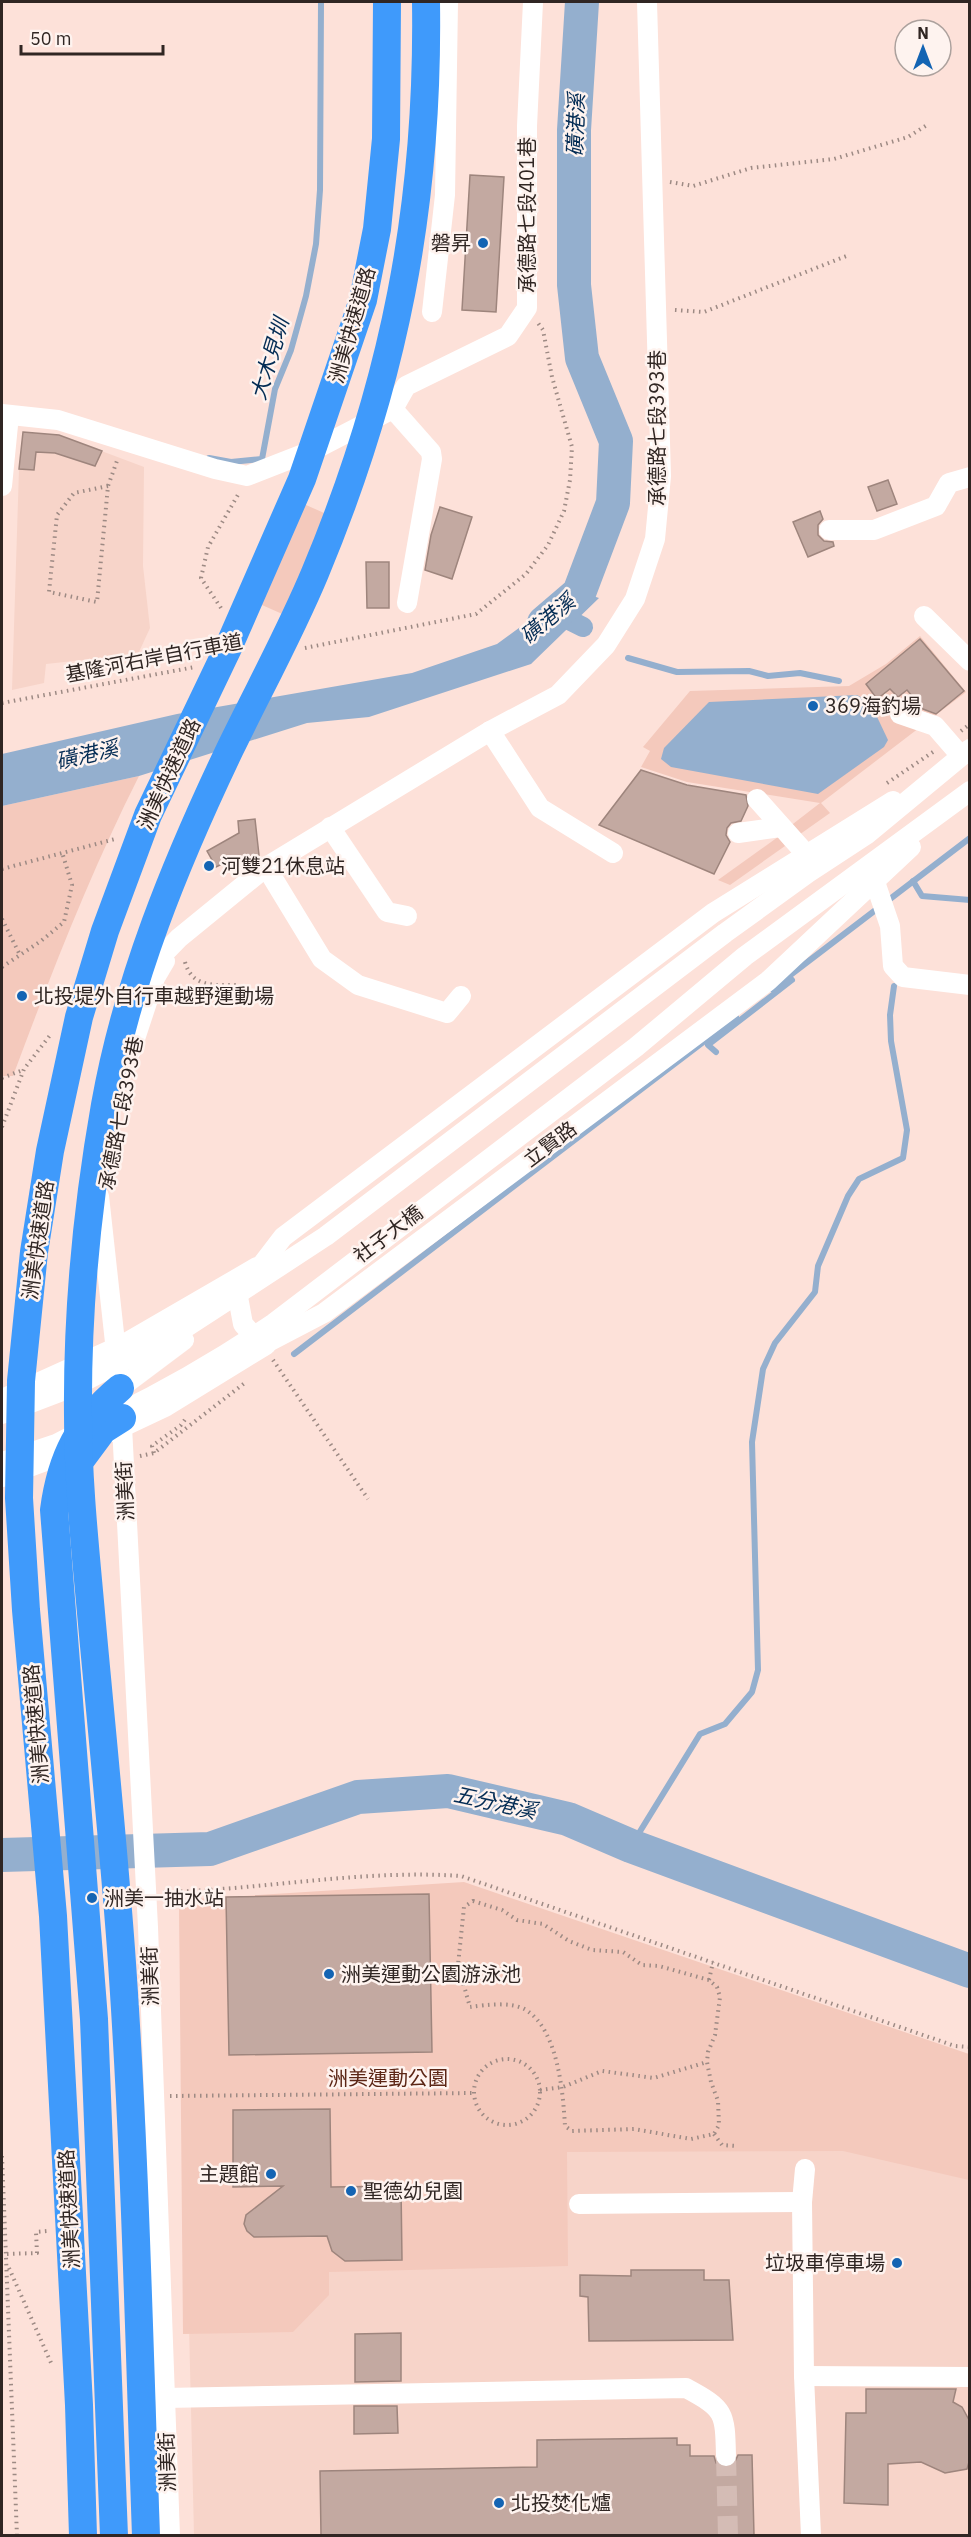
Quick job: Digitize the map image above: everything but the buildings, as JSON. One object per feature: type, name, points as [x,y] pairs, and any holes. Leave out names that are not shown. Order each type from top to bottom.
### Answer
[{"type":"highway","name":"洲美快速道路","points":[[146,2535],[122,1958],[84,1537],[78,1420],[80,1312],[91,1204],[105,1101],[131,995],[173,875],[226,757],[313,577],[362,447],[386,366],[405,284],[422,164],[427,50],[426,2]]},
{"type":"highway","name":"洲美快速道路","points":[[83,2535],[79,2405],[54,1927],[26,1611],[19,1498],[21,1381],[34,1252],[50,1151],[79,1017],[105,931],[148,815],[228,648],[302,479],[363,300],[377,229],[386,139],[387,3]]},
{"type":"highway","points":[[114,2535],[94,2019],[54,1510],[57,1483],[68,1452],[99,1405],[120,1388]]},
{"type":"highway","points":[[57,1568],[63,1506],[79,1463],[103,1430],[122,1418]]},
{"type":"street","points":[[432,312],[445,195],[448,2]]},
{"type":"street","name":"承德路七段401巷","points":[[247,476],[316,449],[393,409],[406,386],[508,336],[527,308],[527,126],[533,2]]},
{"type":"street","name":"承德路七段393巷","points":[[122,1418],[102,1225],[94,1132],[94,1094],[101,1056],[111,1025],[129,993],[151,964],[179,938],[266,867],[490,731],[558,695],[606,645],[635,599],[655,538],[661,476],[647,2]]},
{"type":"street","points":[[393,409],[431,452],[432,459],[407,603]]},
{"type":"street","points":[[2,486],[5,414],[58,420],[215,469],[247,476]]},
{"type":"street","points":[[829,530],[874,530],[936,506],[949,483],[969,477]]},
{"type":"street","points":[[924,616],[969,661]]},
{"type":"street","points":[[120,1388],[238,1297],[282,1237],[712,913],[866,835],[965,753],[935,726],[900,714]]},
{"type":"street","points":[[490,731],[540,808],[613,853]]},
{"type":"street","name":"立賢路","points":[[745,956],[855,878],[937,813],[969,791]]},
{"type":"street","points":[[757,799],[807,863]]},
{"type":"street","name":"立賢路","points":[[122,1418],[217,1371],[324,1313],[768,981],[907,851],[937,813]]},
{"type":"street","points":[[330,827],[387,912],[407,916]]},
{"type":"street","points":[[738,833],[780,827]]},
{"type":"street","points":[[2,1399],[126,1343],[248,1273],[318,1225],[807,863]]},
{"type":"street","points":[[266,867],[322,959],[358,985],[447,1013],[461,996]]},
{"type":"street","points":[[875,882],[890,926],[893,966],[903,977],[969,985]]},
{"type":"street","name":"社子大橋","points":[[2,1414],[73,1387],[130,1358],[179,1332],[255,1284],[326,1236],[720,929]]},
{"type":"street","name":"承德路七段393巷","points":[[102,1225],[110,1156],[124,1075],[155,978],[179,938]]},
{"type":"street","name":"社子大橋","points":[[2,1462],[56,1444],[157,1394],[235,1350],[274,1323],[636,1047],[745,956]]},
{"type":"street","points":[[2,1477],[61,1457],[165,1407],[242,1362],[533,1142],[636,1047]]},
{"type":"street","points":[[238,1297],[243,1324],[262,1345]]},
{"type":"street","name":"洲美街","points":[[122,1418],[141,1811],[151,1885],[154,2096],[170,2535]]},
{"type":"street","points":[[805,2169],[802,2202],[804,2376],[811,2535]]},
{"type":"street","points":[[579,2204],[802,2202]]},
{"type":"street","points":[[804,2376],[969,2377]]},
{"type":"street","points":[[165,2398],[686,2388],[714,2402],[725,2423],[726,2456]]},
{"type":"path","points":[[652,179],[693,186],[751,168],[834,159],[908,137],[927,125]]},
{"type":"path","points":[[656,309],[704,312],[849,255]]},
{"type":"path","points":[[299,649],[476,614],[526,574],[548,546],[564,511],[570,480],[572,447],[552,377],[543,330],[527,308]]},
{"type":"path","points":[[108,486],[74,493],[57,515],[49,592],[97,602],[108,486],[124,440]]},
{"type":"path","name":"基隆河右岸自行車道","points":[[228,618],[201,578],[208,547],[247,476]]},
{"type":"path","name":"基隆河右岸自行車道","points":[[2,703],[205,665]]},
{"type":"path","points":[[2,869],[62,852],[72,885],[64,922],[2,967]]},
{"type":"path","points":[[2,919],[20,955]]},
{"type":"path","points":[[179,938],[187,971],[206,985],[236,985]]},
{"type":"path","points":[[2,1078],[24,1070],[2,1127]]},
{"type":"path","points":[[262,1345],[368,1499]]},
{"type":"path","points":[[181,1425],[152,1446],[154,1453],[248,1380]]},
{"type":"path","points":[[151,1885],[211,1891],[418,1873],[461,1876],[955,2046],[969,2047]]},
{"type":"path","points":[[472,1902],[502,1910],[517,1920],[543,1924],[569,1941],[592,1950],[623,1952],[642,1965],[659,1966],[709,1980],[717,1987],[720,1997],[715,2035],[708,2052],[707,2062],[718,2101],[719,2125],[714,2134],[691,2139],[634,2129],[572,2131],[565,2126],[560,2070],[541,2024],[525,2009],[496,2004],[470,2007],[458,1965],[464,1908],[472,1902]]},
{"type":"path","points":[[709,1980],[713,1962]]},
{"type":"path","points":[[510,2058],[534,2072],[540,2090],[539,2099],[530,2116],[513,2124],[504,2125],[486,2118],[475,2103],[474,2094],[475,2084],[484,2068],[500,2059],[510,2058]]},
{"type":"path","points":[[540,2090],[563,2087],[602,2072],[654,2078],[707,2062]]},
{"type":"path","points":[[154,2096],[474,2094]]},
{"type":"path","points":[[714,2134],[722,2145],[738,2146]]},
{"type":"path","points":[[2,2156],[17,2535]]},
{"type":"path","points":[[7,2254],[37,2253],[36,2232],[54,2231]]},
{"type":"path","points":[[8,2264],[56,2374]]},
{"type":"shaded area","points":[[23,432],[59,435],[144,467],[143,566],[150,628],[138,654],[46,664],[44,683],[12,690],[19,469]]},
{"type":"shaded area","name":"北投焚化爐","points":[[462,1887],[969,2056],[969,2535],[194,2535],[179,1908]]},
{"type":"green space","points":[[288,497],[349,524],[305,624],[244,597]]},
{"type":"green space","name":"369海釣場","points":[[920,636],[966,692],[821,803],[830,813],[796,837],[789,827],[820,803],[687,782],[641,767],[650,751],[643,747],[690,691],[849,686],[886,664]]},
{"type":"green space","name":"北投堤外自行車越野運動場","points":[[139,776],[72,924],[13,1076],[2,1076],[2,806]]},
{"type":"green space","points":[[778,837],[785,846],[730,885],[718,880]]},
{"type":"green space","name":"洲美運動公園","points":[[464,1882],[969,2054],[969,2180],[843,2151],[567,2152],[568,2266],[329,2272],[329,2295],[293,2332],[183,2334],[179,1900]]},
{"type":"water","points":[[572,589],[599,598],[531,664],[369,717],[307,723],[139,776],[2,806],[2,754],[177,714],[412,673],[497,644]]},
{"type":"water","points":[[857,695],[870,702],[888,740],[884,747],[818,794],[671,767],[661,759],[664,748],[709,702]]},
{"type":"waterway","name":"大木見圳","points":[[209,458],[231,462],[262,459],[275,389],[291,350],[306,296],[316,244],[320,190],[321,2]]},
{"type":"waterway","name":"磺港溪","points":[[544,623],[579,593],[613,503],[616,441],[582,358],[574,285],[574,130],[582,2]]},
{"type":"waterway","points":[[555,613],[583,627]]},
{"type":"waterway","points":[[628,658],[677,672],[749,671],[768,676],[800,673],[839,681]]},
{"type":"waterway","points":[[772,989],[970,838]]},
{"type":"waterway","points":[[913,881],[922,896],[970,900]]},
{"type":"waterway","points":[[716,1052],[708,1045],[792,980]]},
{"type":"waterway","points":[[631,1846],[700,1734],[725,1724],[752,1692],[758,1670],[752,1442],[763,1369],[775,1343],[815,1292],[818,1266],[848,1196],[859,1179],[903,1158],[907,1130],[891,1041],[890,1015],[894,986]]},
{"type":"waterway","points":[[294,1354],[736,1017]]},
{"type":"waterway","name":"五分港溪","points":[[2,1855],[210,1849],[358,1797],[448,1791],[568,1819],[631,1846],[970,1971]]},
{"type":"tunnel","points":[[726,2456],[728,2536]]},
{"type":"place","name":"磐昇","points":[[483,243]]},
{"type":"place","name":"369海釣場","points":[[813,706]]},
{"type":"place","name":"河雙21休息站","points":[[209,866]]},
{"type":"place","name":"北投堤外自行車越野運動場","points":[[22,996]]},
{"type":"place","name":"洲美一抽水站","points":[[92,1898]]},
{"type":"place","name":"洲美運動公園游泳池","points":[[329,1974]]},
{"type":"place","name":"主題館","points":[[271,2174]]},
{"type":"place","name":"聖德幼兒園","points":[[351,2191]]},
{"type":"place","name":"垃圾車停車場","points":[[897,2263]]},
{"type":"place","name":"北投焚化爐","points":[[499,2503]]}]
